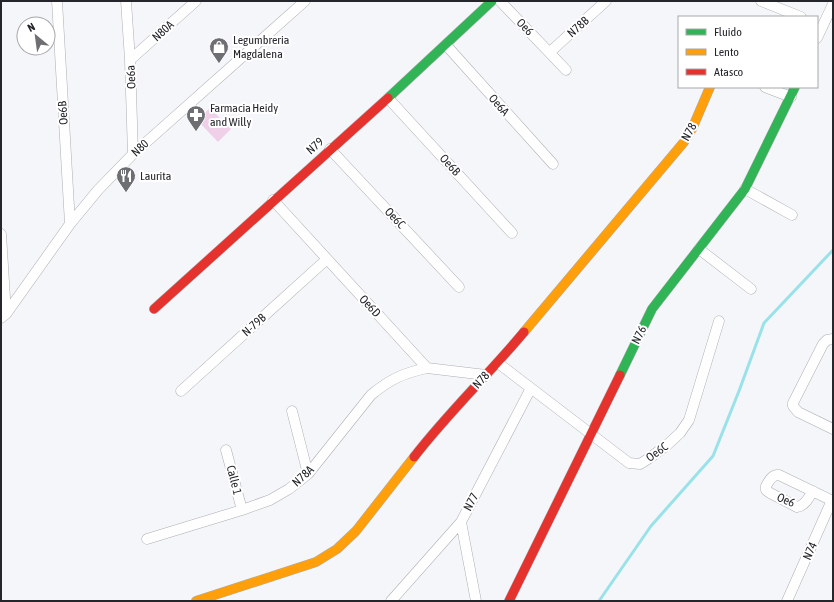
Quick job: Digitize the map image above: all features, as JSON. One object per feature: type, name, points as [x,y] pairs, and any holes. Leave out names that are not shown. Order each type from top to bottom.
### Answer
[{"type":"street","name":"Oe6B","points":[[57,1],[70,224]]},
{"type":"street","name":"Oe6a","points":[[126,1],[130,60],[133,154]]},
{"type":"street","name":"N80A","points":[[130,60],[196,1]]},
{"type":"street","name":"N80","points":[[3,316],[70,224],[98,190],[133,154],[305,1]]},
{"type":"street","name":"N79","points":[[154,309],[273,200],[388,98],[492,1]]},
{"type":"street","name":"Oe6","points":[[500,1],[566,70]]},
{"type":"street","name":"N78B","points":[[550,52],[606,1]]},
{"type":"street","points":[[762,1],[799,16]]},
{"type":"street","points":[[820,25],[833,4]]},
{"type":"street","name":"Oe6A","points":[[446,45],[553,164]]},
{"type":"street","name":"N78","points":[[196,601],[316,562],[337,549],[356,531],[427,440],[498,363],[684,142],[692,129],[710,88]]},
{"type":"street","points":[[768,88],[791,97]]},
{"type":"street","name":"N76","points":[[509,601],[652,309],[745,189],[795,88]]},
{"type":"street","name":"Oe6B","points":[[388,98],[512,233]]},
{"type":"street","name":"Oe6C","points":[[330,150],[459,287]]},
{"type":"street","points":[[745,189],[792,216]]},
{"type":"street","name":"Oe6D","points":[[273,200],[427,368]]},
{"type":"street","points":[[1,234],[3,316]]},
{"type":"street","points":[[699,249],[751,289]]},
{"type":"street","name":"N-79B","points":[[181,392],[327,259]]},
{"type":"street","name":"Oe6C","points":[[498,363],[629,463],[640,464],[680,434],[689,420],[719,321]]},
{"type":"street","points":[[833,339],[826,340],[823,344],[793,403],[793,406],[798,412],[833,429]]},
{"type":"street","points":[[427,368],[486,375]]},
{"type":"street","name":"N78A","points":[[147,539],[242,510],[270,500],[289,489],[308,474],[372,395],[383,385],[410,372],[427,368]]},
{"type":"street","name":"N77","points":[[391,601],[461,522],[531,388]]},
{"type":"street","points":[[292,411],[308,474]]},
{"type":"street","name":"Calle 1","points":[[226,450],[242,510]]},
{"type":"street","name":"Oe6","points":[[813,491],[833,500]]},
{"type":"street","name":"N74","points":[[787,601],[833,500]]},
{"type":"street","points":[[461,522],[476,601]]},
{"type":"street","points":[[400,591],[401,601]]},
{"type":"shaded area","points":[[210,108],[231,129],[218,142],[197,120]]},
{"type":"waterway","points":[[599,601],[651,526],[713,456],[764,323],[833,250]]},
{"type":"traffic: fast","points":[[388,98],[492,1]]},
{"type":"traffic: fast","points":[[620,375],[652,309],[745,189],[795,88]]},
{"type":"traffic: slow","points":[[524,332],[684,142],[692,129],[710,88]]},
{"type":"traffic: slow","points":[[196,601],[316,562],[337,549],[356,531],[414,457]]},
{"type":"traffic: jam","points":[[154,309],[388,98]]},
{"type":"traffic: jam","points":[[414,457],[440,425],[524,332]]},
{"type":"traffic: jam","points":[[509,601],[620,375]]},
{"type":"place","name":"Legumbreria Magdalena","points":[[219,64]]},
{"type":"place","name":"Farmacia Heidy and Willy","points":[[196,132]]},
{"type":"place","name":"Laurita","points":[[126,193]]}]
